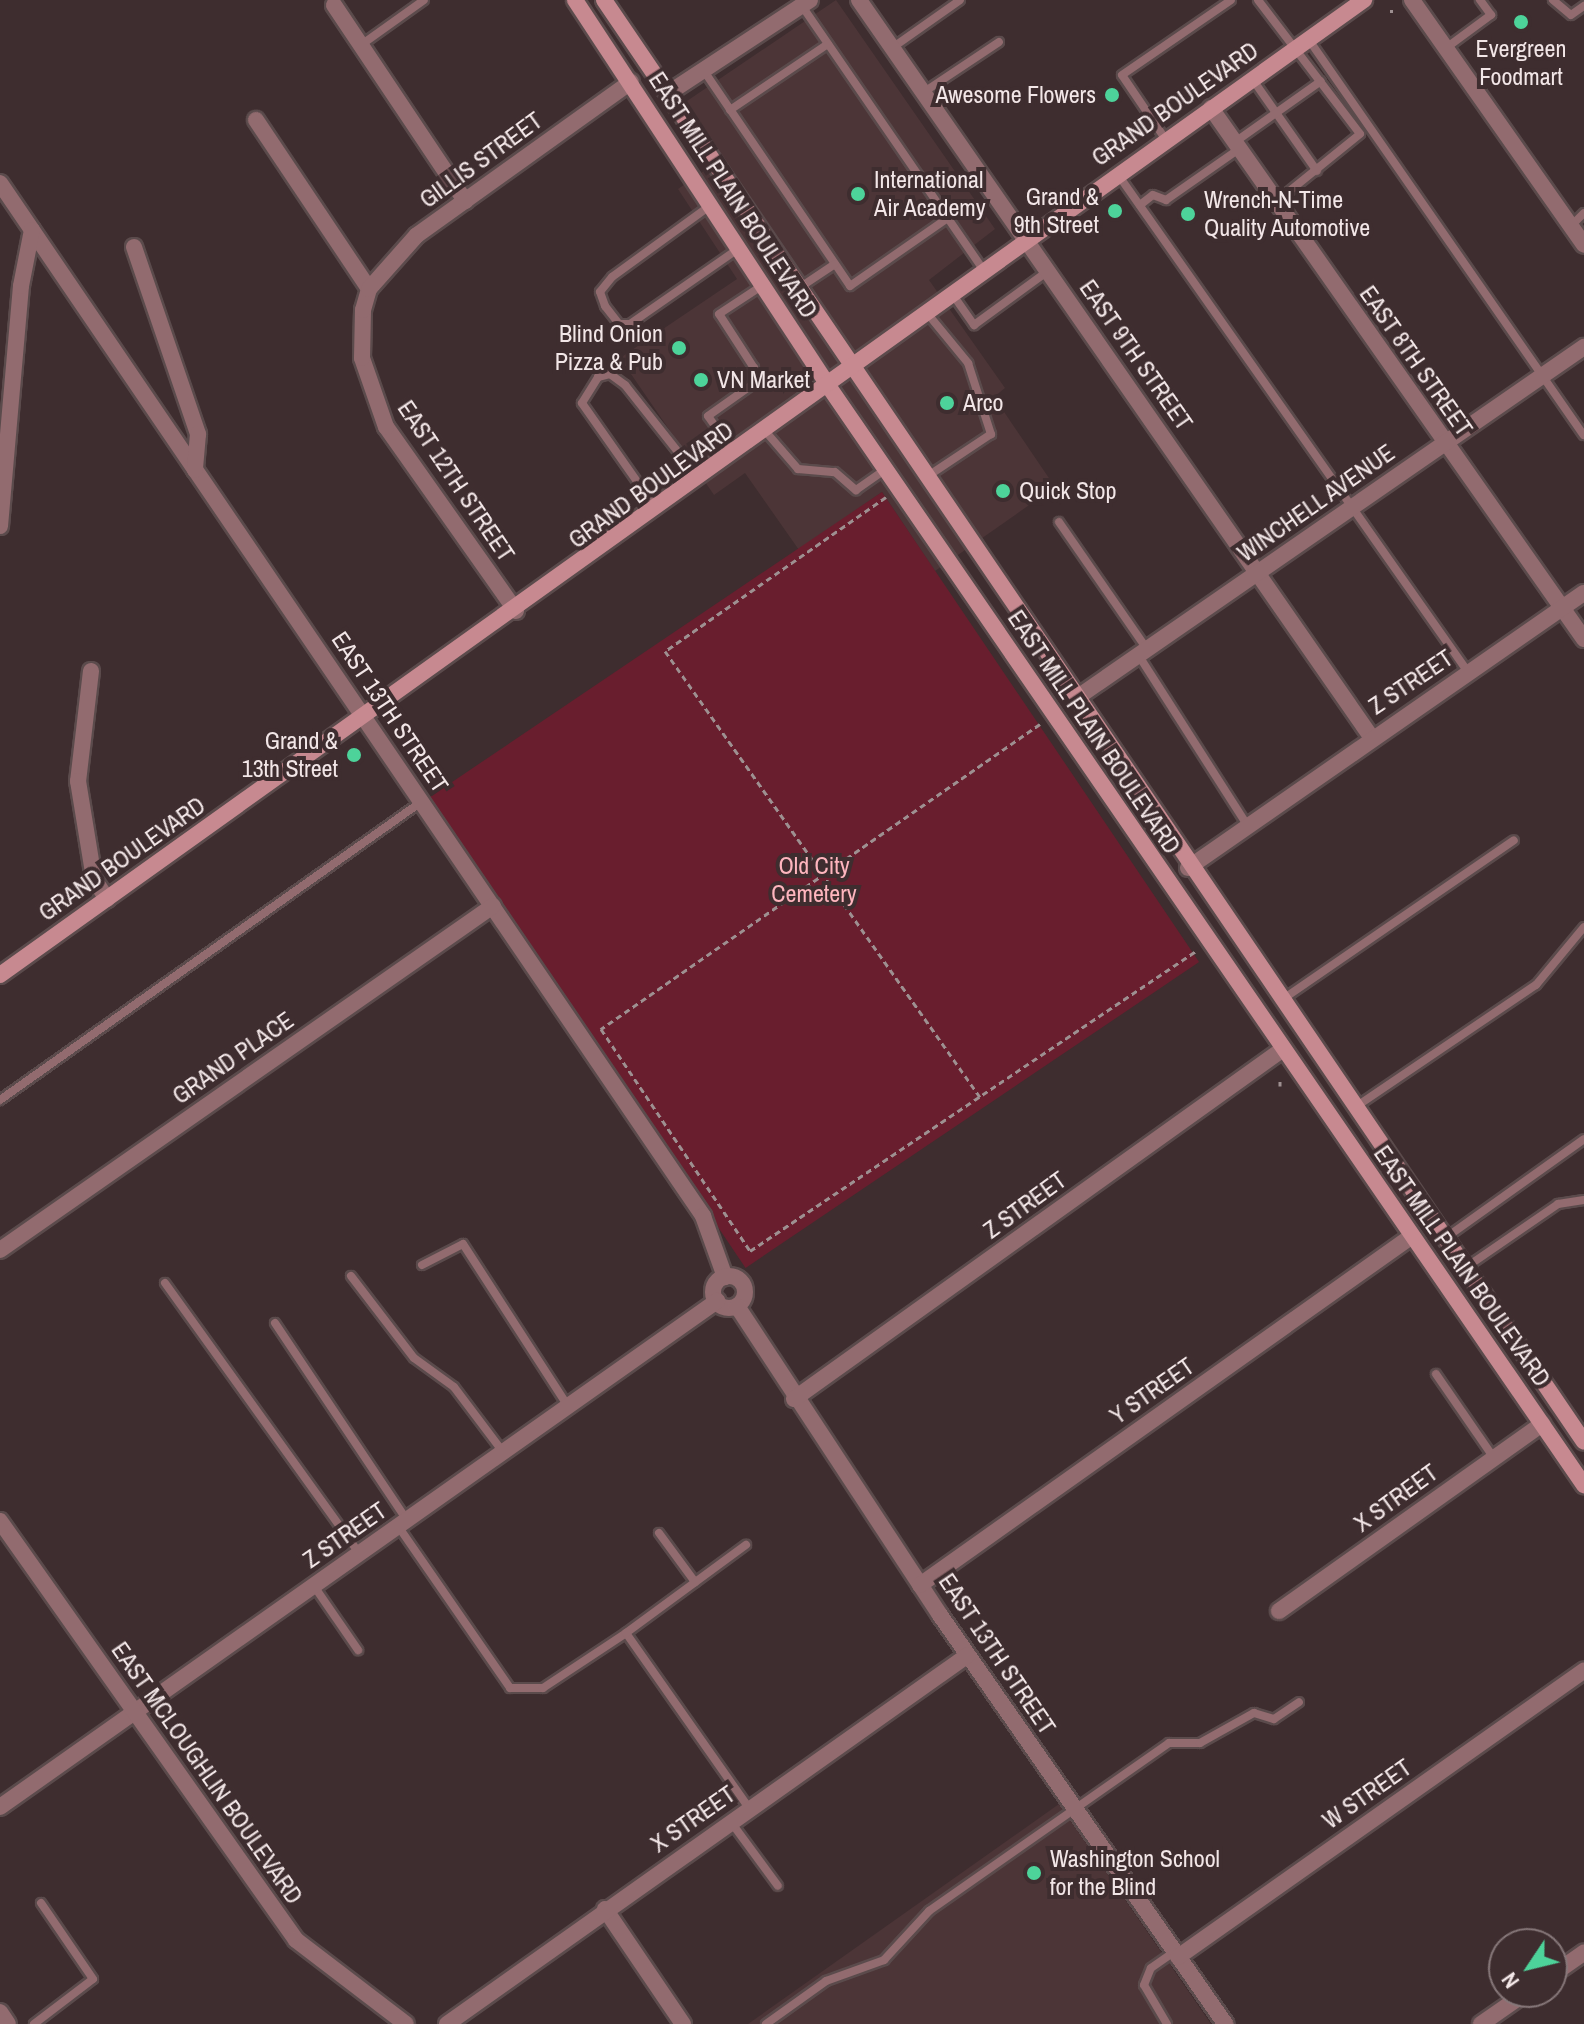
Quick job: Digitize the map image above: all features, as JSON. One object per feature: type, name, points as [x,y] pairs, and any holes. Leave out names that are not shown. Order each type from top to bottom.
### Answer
[{"type":"main road","name":"EAST MILL PLAIN BOULEVARD","points":[[575,0],[829,387],[1584,1485]]},
{"type":"main road","name":"EAST MILL PLAIN BOULEVARD","points":[[604,0],[1279,1002],[1584,1442]]},
{"type":"main road","name":"GRAND BOULEVARD","points":[[0,975],[658,511],[1026,240],[1364,0]]},
{"type":"street","name":"EAST 9TH STREET","points":[[859,0],[1372,738]]},
{"type":"street","points":[[1412,0],[1584,245]]},
{"type":"street","points":[[332,2],[465,201]]},
{"type":"street","points":[[667,94],[806,3]]},
{"type":"street","name":"GILLIS STREET","points":[[369,289],[417,235],[631,82]]},
{"type":"street","name":"EAST 8TH STREET","points":[[1211,108],[1559,609],[1584,639]]},
{"type":"street","points":[[256,120],[369,289]]},
{"type":"street","name":"EAST 13TH STREET","points":[[0,183],[703,1216],[725,1277],[744,1286],[737,1306],[794,1399],[1073,1808],[1225,2024]]},
{"type":"street","points":[[0,526],[21,286],[32,230]]},
{"type":"street","points":[[134,247],[198,434],[195,470]]},
{"type":"street","name":"EAST 12TH STREET","points":[[369,289],[360,330],[367,388],[386,427],[516,611]]},
{"type":"street","name":"WINCHELL AVENUE","points":[[1075,699],[1584,347]]},
{"type":"street","name":"Z STREET","points":[[1188,868],[1584,593]]},
{"type":"street","points":[[91,671],[78,781],[94,879],[107,899]]},
{"type":"street","name":"GRAND PLACE","points":[[0,1250],[493,906]]},
{"type":"street","name":"Z STREET","points":[[794,1399],[1283,1049]]},
{"type":"street","name":"Y STREET","points":[[920,1585],[1412,1236]]},
{"type":"street","points":[[725,1277],[715,1285],[717,1301],[737,1306]]},
{"type":"street","name":"Z STREET","points":[[0,1807],[717,1301]]},
{"type":"street","name":"X STREET","points":[[1279,1611],[1542,1424]]},
{"type":"street","name":"EAST MCLOUGHLIN BOULEVARD","points":[[0,1521],[296,1940],[406,2024]]},
{"type":"street","name":"X STREET","points":[[447,2024],[605,1909],[968,1655]]},
{"type":"street","name":"W STREET","points":[[1176,1954],[1584,1671]]},
{"type":"street","points":[[605,1909],[683,2024]]},
{"type":"street","points":[[1481,2024],[1504,2008]]},
{"type":"street","points":[[0,2012],[8,2024]]},
{"type":"lane","points":[[361,45],[424,0]]},
{"type":"lane","points":[[892,48],[960,0]]},
{"type":"lane","points":[[1166,140],[1122,75],[1231,0]]},
{"type":"lane","points":[[1258,0],[1293,50],[1321,81],[1360,134],[1276,202]]},
{"type":"lane","points":[[1445,48],[1491,15],[1480,0]]},
{"type":"lane","points":[[1553,0],[1571,15],[1584,6]]},
{"type":"lane","points":[[806,3],[828,44],[984,271]]},
{"type":"lane","points":[[1308,39],[1584,435]]},
{"type":"lane","points":[[924,93],[999,42]]},
{"type":"lane","points":[[730,110],[828,44]]},
{"type":"lane","points":[[704,71],[850,286],[948,218]]},
{"type":"lane","points":[[1252,79],[1317,171]]},
{"type":"lane","points":[[1140,205],[1153,195],[1166,200],[1275,112],[1321,81]]},
{"type":"lane","points":[[1118,174],[1468,672]]},
{"type":"lane","points":[[711,205],[612,277],[600,292],[605,306],[619,324],[630,324],[739,249]]},
{"type":"lane","points":[[1571,226],[1584,213]]},
{"type":"lane","points":[[799,288],[835,264]]},
{"type":"lane","points":[[952,294],[974,325],[1048,271]]},
{"type":"lane","points":[[735,454],[708,416],[753,384],[754,368],[719,314],[763,285]]},
{"type":"lane","points":[[924,479],[991,434],[968,363],[927,313]]},
{"type":"lane","points":[[658,511],[582,403],[598,377],[610,374],[625,385],[700,479]]},
{"type":"lane","points":[[766,432],[798,469],[835,472],[856,490],[886,469]]},
{"type":"lane","points":[[1059,522],[1197,739],[1247,825]]},
{"type":"lane","points":[[0,1100],[422,802]]},
{"type":"lane","points":[[1279,1002],[1514,840]]},
{"type":"lane","points":[[1354,1109],[1536,985],[1584,927]]},
{"type":"lane","points":[[1444,1239],[1584,1139]]},
{"type":"lane","points":[[1464,1269],[1558,1204],[1584,1200]]},
{"type":"lane","points":[[422,1265],[463,1244],[568,1406]]},
{"type":"lane","points":[[351,1276],[414,1358],[454,1387],[503,1452]]},
{"type":"lane","points":[[165,1283],[359,1554]]},
{"type":"lane","points":[[275,1323],[510,1688],[543,1688],[626,1633],[746,1545]]},
{"type":"lane","points":[[1436,1374],[1494,1458]]},
{"type":"lane","points":[[659,1533],[695,1582]]},
{"type":"lane","points":[[314,1586],[358,1650]]},
{"type":"lane","points":[[626,1633],[749,1808]]},
{"type":"lane","points":[[766,2024],[826,1981],[884,1960],[929,1911],[1169,1743],[1200,1743],[1254,1713],[1274,1719],[1299,1702]]},
{"type":"lane","points":[[730,1822],[778,1886]]},
{"type":"lane","points":[[34,2024],[93,1979],[41,1903]]},
{"type":"lane","points":[[1167,2024],[1144,1985],[1151,1968],[1176,1954]]},
{"type":"path","points":[[899,489],[665,651],[980,1097]]},
{"type":"path","points":[[1053,715],[601,1029],[750,1251],[1209,942]]},
{"type":"shaded area","points":[[836,0],[995,229],[929,280],[1005,388],[994,397],[1055,487],[935,571],[882,492],[799,550],[745,473],[714,495],[620,358],[737,279],[678,189],[721,159],[684,103]]},
{"type":"shaded area","name":"Washington School for the Blind","points":[[1059,1804],[1211,2024],[748,2024]]},
{"type":"green space","name":"Old City Cemetery","points":[[882,492],[1199,962],[746,1268],[429,798]]},
{"type":"place","name":"Evergreen Foodmart","points":[[1521,22]]},
{"type":"place","name":"Awesome Flowers","points":[[1112,95]]},
{"type":"place","name":"International Air Academy","points":[[858,194]]},
{"type":"place","name":"Grand & 9th Street","points":[[1115,211]]},
{"type":"place","name":"Wrench-N-Time Quality Automotive","points":[[1188,214]]},
{"type":"place","name":"Blind Onion Pizza & Pub","points":[[679,348]]},
{"type":"place","name":"VN Market","points":[[701,380]]},
{"type":"place","name":"Arco","points":[[947,403]]},
{"type":"place","name":"Quick Stop","points":[[1003,491]]},
{"type":"place","name":"Grand & 13th Street","points":[[354,755]]},
{"type":"place","name":"Washington School for the Blind","points":[[1034,1873]]}]
